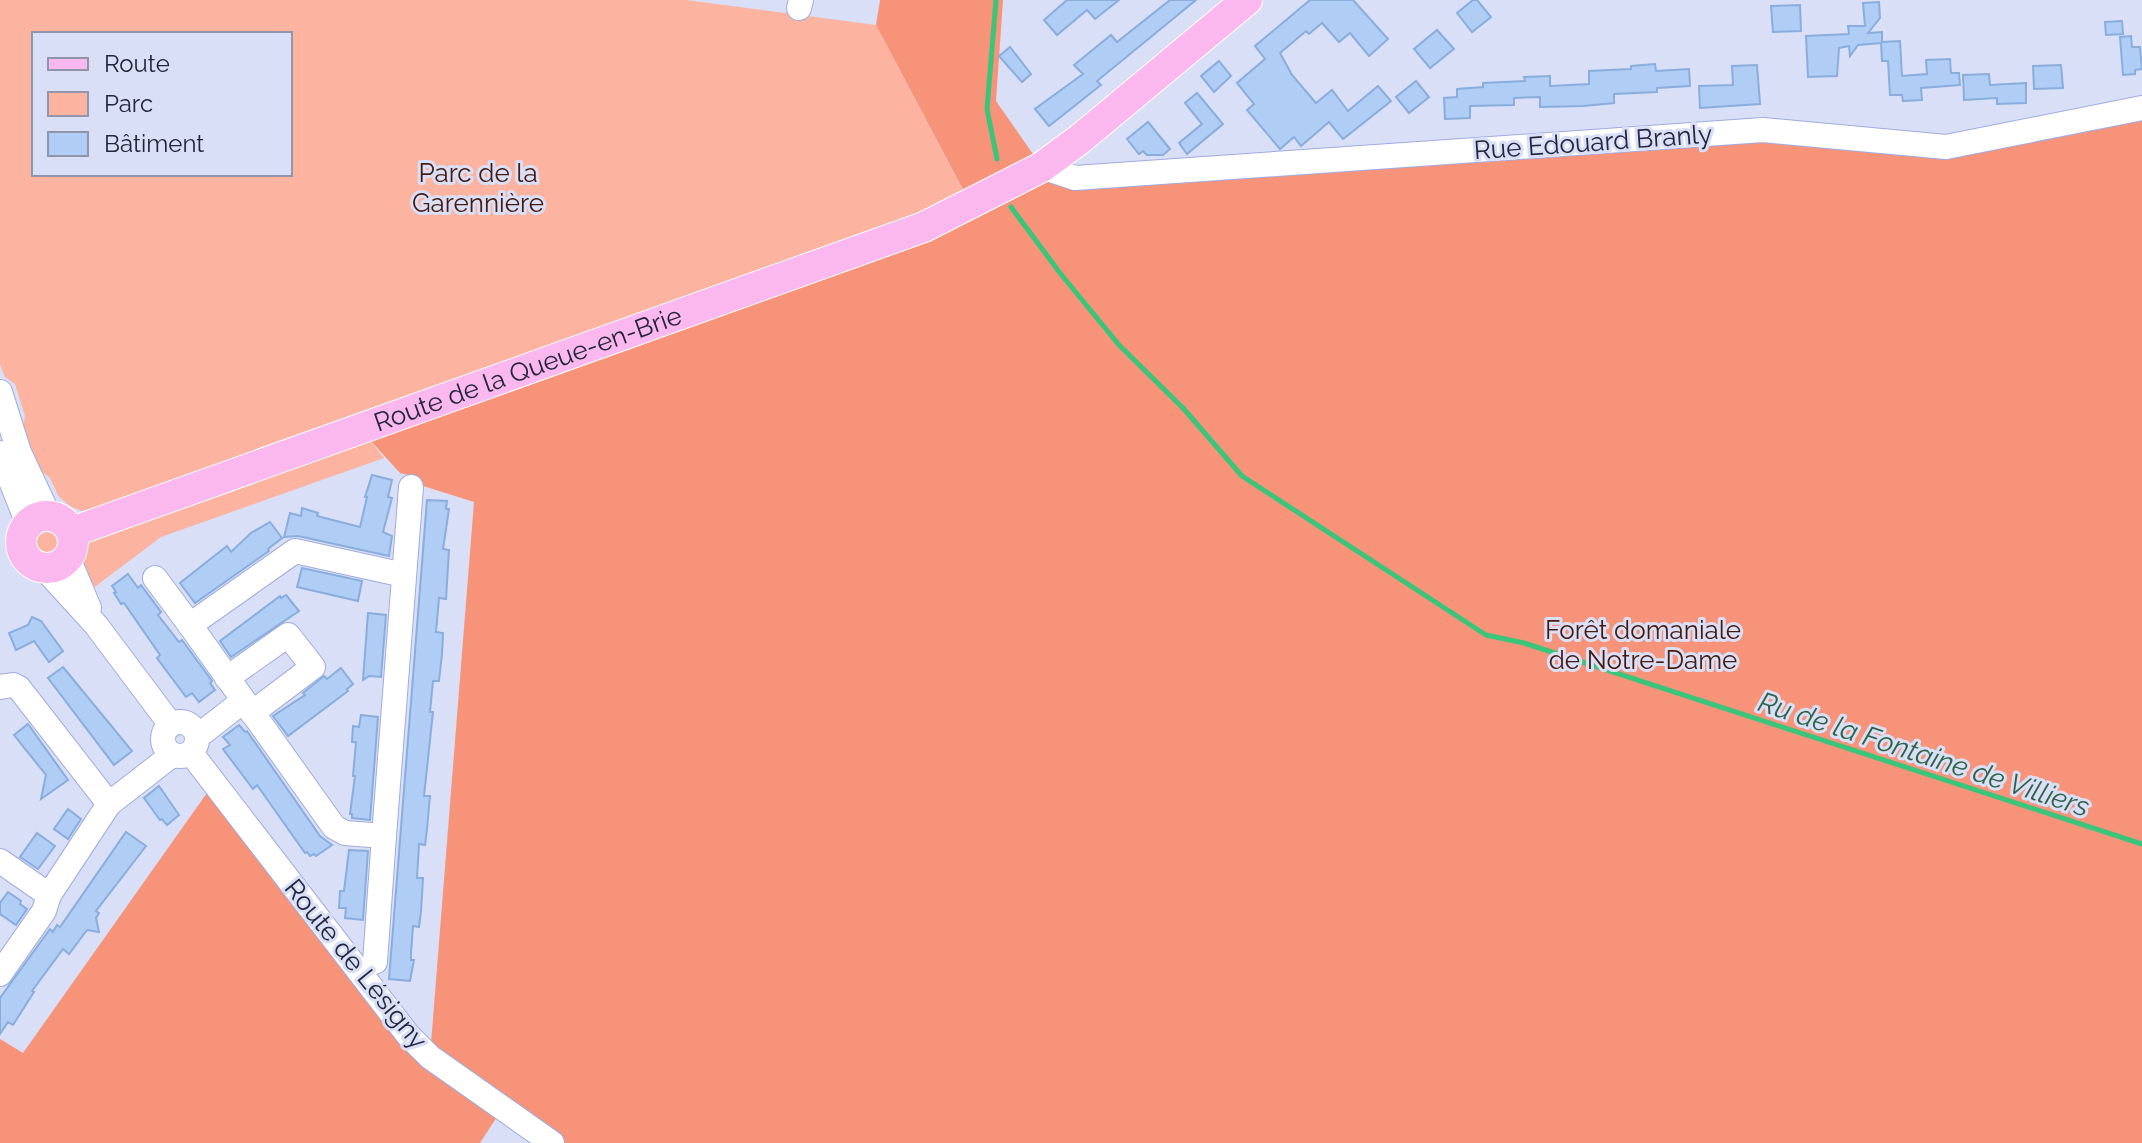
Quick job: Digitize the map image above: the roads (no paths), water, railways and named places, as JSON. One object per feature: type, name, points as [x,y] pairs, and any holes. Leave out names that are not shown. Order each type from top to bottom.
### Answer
[{"type":"main road","name":"Route de la Queue-en-Brie","points":[[40,544],[924,227],[1042,167],[1247,0]]},
{"type":"street","name":"Rue Edouard Branly","points":[[1042,167],[1075,178],[1763,130],[1946,147],[2142,108]]},
{"type":"street","points":[[0,392],[19,452],[40,544]]},
{"type":"street","points":[[0,453],[40,544]]},
{"type":"street","points":[[375,962],[411,487]]},
{"type":"street","name":"Route de Lésigny","points":[[40,544],[181,740],[408,1035],[430,1057],[552,1143]]},
{"type":"street","points":[[190,625],[295,551],[404,575]]},
{"type":"street","points":[[155,578],[334,827],[345,833],[384,836]]},
{"type":"street","points":[[0,687],[13,685],[19,688],[105,798]]},
{"type":"street","points":[[0,974],[44,911],[49,895],[105,798],[240,696]]},
{"type":"street","points":[[0,861],[49,895]]},
{"type":"waterway","name":"Ru de la Fontaine de Villiers","points":[[996,0],[987,109],[997,159]]},
{"type":"waterway","name":"Ru de la Fontaine de Villiers","points":[[1011,207],[1119,345],[1183,408],[1242,476],[1486,635],[1524,643],[2142,844]]},
{"type":"park label","name":"Parc de la Garennière","points":[[478,188]]},
{"type":"park label","name":"Forêt domaniale de Notre-Dame","points":[[1643,645]]}]
